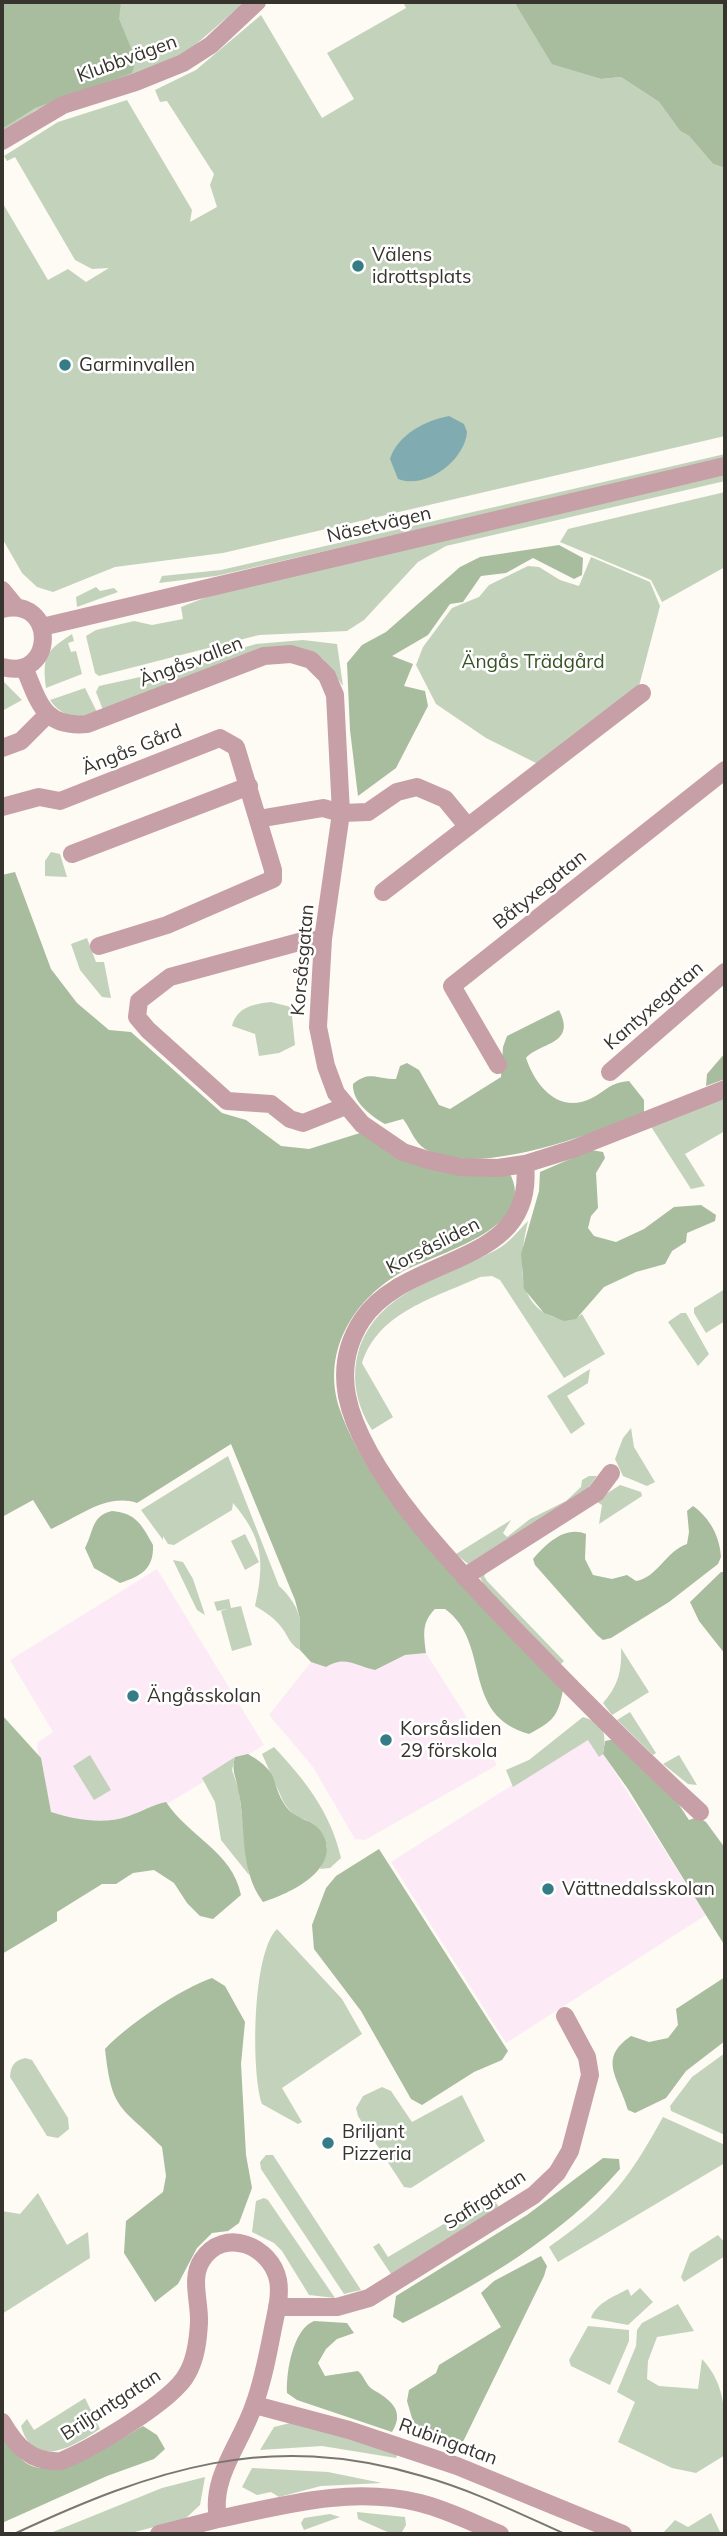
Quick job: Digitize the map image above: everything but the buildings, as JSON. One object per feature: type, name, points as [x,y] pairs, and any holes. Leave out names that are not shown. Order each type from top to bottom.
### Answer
[{"type":"street","name":"Klubbvägen","points":[[2,141],[63,105],[152,77],[183,63],[211,45],[257,2]]},
{"type":"street","name":"Näsetvägen","points":[[42,627],[725,466]]},
{"type":"street","points":[[2,590],[9,608],[32,614],[42,627],[43,646],[33,662],[24,667],[2,667]]},
{"type":"street","name":"Ängåsvallen","points":[[47,715],[69,725],[87,724],[264,656],[291,654],[311,660],[327,676],[335,695]]},
{"type":"street","points":[[2,748],[21,741],[47,715],[24,667]]},
{"type":"street","points":[[383,892],[642,693]]},
{"type":"street","name":"Korsåsgatan","points":[[335,695],[341,813],[323,939],[318,1006],[319,1041],[336,1093],[346,1106],[379,1137],[403,1152],[460,1167],[525,1164],[573,1149],[725,1089]]},
{"type":"street","name":"Ängås Gård","points":[[2,807],[39,797],[60,801],[220,738],[236,747],[273,870],[269,883],[167,925],[99,946]]},
{"type":"street","name":"Båtyxegatan","points":[[498,1065],[452,986],[725,769]]},
{"type":"street","points":[[72,854],[249,786]]},
{"type":"street","points":[[258,819],[323,808],[341,813],[368,812],[397,792],[417,787],[445,799],[468,827]]},
{"type":"street","points":[[323,939],[299,942],[170,977],[139,1001],[137,1017],[227,1101],[271,1104],[296,1122],[303,1123],[346,1106]]},
{"type":"street","name":"Kantyxegatan","points":[[610,1072],[725,972]]},
{"type":"street","name":"Korsåsliden","points":[[525,1164],[527,1188],[524,1201],[510,1225],[489,1243],[387,1294],[362,1319],[346,1356],[347,1397],[368,1446],[402,1500],[464,1577],[592,1709],[700,1812]]},
{"type":"street","points":[[464,1577],[596,1493],[611,1473]]},
{"type":"street","name":"Safirgatan","points":[[277,2307],[337,2307],[369,2298],[546,2185],[570,2151],[589,2088],[586,2057],[565,2017]]},
{"type":"street","name":"Briljantgatan","points":[[2,2422],[24,2451],[43,2461],[61,2461],[172,2392],[186,2376],[197,2344],[198,2270],[202,2259],[220,2245],[244,2244],[258,2249],[268,2257],[278,2278],[277,2307],[255,2405],[219,2480],[216,2491],[218,2519]]},
{"type":"street","name":"Rubingatan","points":[[255,2405],[349,2430],[457,2466],[622,2534]]},
{"type":"street","points":[[159,2534],[320,2498],[364,2495],[418,2502],[500,2534]]},
{"type":"shaded area","name":"Ängåsskolan","points":[[157,1569],[264,1745],[162,1807],[122,1826],[58,1829],[43,1802],[37,1743],[53,1732],[10,1660]]},
{"type":"shaded area","name":"Korsåsliden 29 förskola","points":[[426,1653],[497,1765],[365,1840],[355,1839],[313,1767],[269,1715],[311,1662],[326,1667],[337,1661],[350,1660],[375,1670],[405,1655]]},
{"type":"shaded area","name":"Vättnedalsskolan","points":[[591,1735],[706,1915],[506,2043],[391,1862]]},
{"type":"green space","points":[[2,2],[245,2],[180,58],[36,110],[2,133]]},
{"type":"green space","points":[[2,2],[121,2],[119,19],[136,60],[132,73],[35,108],[2,129]]},
{"type":"green space","name":"Välens idrottsplats","points":[[403,2],[514,2],[552,63],[601,79],[621,77],[659,102],[680,131],[689,136],[713,164],[725,168],[725,436],[223,553],[115,567],[53,592],[37,587],[22,573],[2,538],[2,202],[48,280],[68,269],[86,282],[109,268],[92,269],[75,260],[15,157],[7,161],[4,156],[58,122],[127,100],[192,210],[190,222],[217,207],[210,185],[214,174],[167,101],[160,102],[155,90],[196,70],[261,15],[322,118],[354,99],[327,53],[406,8]]},
{"type":"green space","points":[[514,2],[725,2],[725,168],[713,164],[689,136],[680,131],[659,102],[621,77],[601,79],[552,64]]},
{"type":"green space","points":[[725,454],[725,459],[216,576],[159,583],[162,576],[221,570]]},
{"type":"green space","points":[[725,475],[725,481],[446,546],[418,562],[364,620],[347,631],[259,635],[99,676],[95,673],[86,636],[96,630],[134,621],[152,625],[183,619],[181,607],[217,593]]},
{"type":"green space","points":[[725,492],[725,567],[662,602],[651,580],[560,542],[568,529]]},
{"type":"green space","points":[[559,545],[583,558],[582,575],[574,579],[533,558],[506,573],[481,576],[463,602],[450,604],[428,635],[392,656],[413,664],[404,686],[425,691],[428,706],[396,768],[358,796],[350,730],[347,663],[362,645],[386,632],[460,567],[480,557]]},
{"type":"green space","name":"Ängås Trädgård","points":[[591,557],[650,582],[660,606],[639,686],[540,765],[486,738],[436,704],[416,665],[423,647],[452,608],[479,597],[489,585],[528,566],[539,567],[560,580],[579,586]]},
{"type":"green space","points":[[96,587],[100,591],[114,588],[118,592],[77,607],[76,597]]},
{"type":"green space","points":[[72,634],[74,641],[68,643],[71,652],[76,651],[82,674],[46,688],[45,668],[48,655],[56,645]]},
{"type":"green space","points":[[303,640],[337,644],[343,686],[323,659],[307,650],[103,710],[96,692],[99,686],[154,674],[256,644]]},
{"type":"green space","points":[[2,680],[22,700],[2,711]]},
{"type":"green space","points":[[85,688],[97,712],[83,716],[65,714],[50,700]]},
{"type":"green space","points":[[51,852],[60,854],[67,877],[45,876],[45,861]]},
{"type":"green space","points":[[15,872],[51,969],[77,1003],[109,1030],[131,1032],[222,1113],[246,1120],[281,1146],[309,1149],[360,1133],[397,1157],[509,1172],[515,1192],[510,1209],[498,1224],[458,1247],[400,1273],[367,1299],[344,1331],[334,1369],[340,1410],[356,1447],[379,1484],[407,1522],[470,1594],[563,1690],[553,1717],[529,1734],[508,1725],[493,1711],[484,1695],[468,1640],[459,1623],[445,1609],[435,1609],[427,1619],[424,1630],[426,1653],[405,1655],[375,1670],[350,1662],[339,1662],[326,1667],[311,1662],[300,1650],[300,1619],[295,1600],[231,1444],[137,1503],[114,1501],[104,1504],[51,1529],[33,1500],[2,1517],[2,875]]},
{"type":"green space","points":[[87,938],[96,962],[104,962],[111,998],[102,997],[80,970],[71,944]]},
{"type":"green space","points":[[271,1002],[291,1007],[295,1045],[279,1053],[259,1056],[255,1034],[232,1026],[242,1011],[252,1005]]},
{"type":"green space","points":[[559,1010],[563,1021],[560,1036],[526,1058],[542,1087],[558,1100],[578,1103],[612,1085],[629,1081],[644,1100],[644,1112],[596,1131],[534,1150],[473,1159],[446,1157],[425,1149],[415,1139],[403,1119],[385,1124],[368,1113],[356,1097],[353,1084],[359,1080],[369,1076],[396,1079],[400,1066],[407,1063],[419,1070],[439,1105],[450,1109],[501,1077],[503,1047],[507,1036]]},
{"type":"green space","points":[[725,1053],[725,1079],[706,1086],[707,1074]]},
{"type":"green space","points":[[725,1096],[725,1131],[685,1154],[705,1186],[691,1189],[650,1125]]},
{"type":"green space","points":[[591,1150],[603,1152],[605,1158],[596,1173],[598,1208],[591,1216],[588,1228],[594,1236],[616,1242],[644,1229],[674,1207],[701,1205],[716,1215],[715,1221],[687,1233],[686,1242],[672,1251],[665,1264],[636,1272],[604,1287],[576,1319],[564,1321],[544,1313],[524,1289],[521,1254],[539,1191],[540,1172]]},
{"type":"green space","points":[[528,1221],[522,1264],[526,1291],[543,1312],[560,1319],[573,1319],[582,1314],[605,1354],[564,1378],[500,1280],[492,1276],[480,1277],[410,1308],[395,1318],[370,1345],[362,1363],[393,1417],[372,1430],[359,1402],[355,1373],[358,1353],[367,1332],[380,1314],[415,1288],[496,1250]]},
{"type":"green space","points":[[725,1289],[725,1321],[706,1333],[694,1313],[694,1308]]},
{"type":"green space","points":[[681,1313],[686,1313],[709,1354],[698,1366],[668,1322]]},
{"type":"green space","points":[[590,1369],[588,1383],[567,1396],[585,1424],[571,1434],[547,1396]]},
{"type":"green space","points":[[631,1428],[634,1447],[655,1482],[647,1486],[623,1476],[615,1459],[623,1438]]},
{"type":"green space","points":[[228,1456],[279,1586],[291,1599],[301,1622],[300,1650],[291,1643],[276,1621],[255,1606],[260,1576],[259,1551],[256,1539],[233,1503],[232,1510],[174,1545],[168,1544],[163,1536],[163,1540],[141,1510]]},
{"type":"green space","points":[[597,1476],[584,1494],[468,1564],[456,1554],[511,1520],[503,1533],[507,1537],[530,1519],[566,1501],[581,1487],[582,1480]]},
{"type":"green space","points":[[620,1485],[641,1492],[642,1496],[599,1524],[602,1505],[595,1501]]},
{"type":"green space","points":[[693,1506],[709,1522],[716,1535],[721,1557],[718,1564],[669,1602],[611,1638],[603,1640],[597,1635],[535,1565],[533,1559],[550,1542],[563,1534],[578,1532],[586,1534],[585,1559],[593,1575],[612,1579],[627,1575],[636,1581],[643,1579],[673,1552],[687,1544],[687,1511]]},
{"type":"green space","points":[[112,1511],[133,1517],[153,1545],[149,1566],[120,1583],[94,1568],[85,1548],[97,1520]]},
{"type":"green space","points":[[245,1534],[259,1562],[245,1570],[231,1541]]},
{"type":"green space","points":[[173,1560],[183,1562],[193,1579],[205,1615],[197,1610]]},
{"type":"green space","points":[[489,1569],[484,1576],[487,1581],[564,1661],[560,1665],[485,1588],[480,1577]]},
{"type":"green space","points":[[721,1572],[725,1572],[725,1654],[699,1621],[690,1602]]},
{"type":"green space","points":[[229,1599],[231,1608],[241,1606],[252,1645],[232,1651],[221,1611],[227,1609],[217,1611],[214,1602]]},
{"type":"green space","points":[[621,1648],[649,1692],[612,1715],[603,1703],[618,1678]]},
{"type":"green space","points":[[630,1712],[656,1753],[653,1755],[617,1720]]},
{"type":"green space","points":[[2,1715],[41,1758],[51,1812],[100,1821],[119,1819],[166,1802],[229,1867],[241,1895],[213,1919],[200,1916],[187,1903],[174,1883],[154,1870],[133,1873],[116,1884],[102,1884],[57,1912],[57,1921],[2,1954]]},
{"type":"green space","points":[[583,1717],[600,1726],[605,1740],[603,1754],[599,1757],[588,1740],[513,1787],[506,1770],[529,1760]]},
{"type":"green space","points":[[615,1739],[666,1785],[689,1820],[698,1817],[706,1822],[725,1848],[725,1946],[628,1789],[603,1754],[605,1741]]},
{"type":"green space","points":[[274,1747],[306,1785],[331,1826],[341,1858],[330,1868],[320,1869],[327,1846],[306,1820],[294,1816],[284,1803],[262,1754]]},
{"type":"green space","points":[[248,1754],[267,1768],[288,1809],[319,1829],[327,1846],[325,1858],[310,1878],[286,1893],[263,1902],[255,1889],[246,1861],[241,1803],[234,1770],[235,1757]]},
{"type":"green space","points":[[90,1755],[111,1790],[94,1800],[73,1766]]},
{"type":"green space","points":[[679,1755],[697,1785],[688,1784],[663,1764]]},
{"type":"green space","points":[[235,1757],[232,1770],[239,1790],[249,1875],[221,1840],[215,1802],[202,1778]]},
{"type":"green space","points":[[379,1849],[508,2051],[502,2060],[474,2072],[422,2105],[411,2099],[361,2011],[314,1949],[312,1925],[326,1888],[336,1876]]},
{"type":"green space","points":[[277,1929],[342,1999],[362,2034],[282,2088],[302,2122],[298,2124],[262,2104],[258,2088],[255,2040],[258,1986],[269,1942]]},
{"type":"green space","points":[[725,1977],[725,2041],[686,2071],[666,2098],[635,2113],[628,2110],[613,2070],[615,2053],[621,2044],[631,2036],[649,2042],[668,2038],[678,2025],[676,2009]]},
{"type":"green space","points":[[212,1978],[225,1986],[245,2022],[241,2064],[246,2155],[252,2188],[239,2223],[228,2231],[212,2233],[197,2248],[178,2284],[155,2302],[124,2253],[126,2221],[163,2192],[166,2176],[162,2147],[128,2114],[115,2097],[105,2049],[156,2008]]},
{"type":"green space","points":[[725,2053],[725,2135],[671,2111],[670,2106],[692,2077]]},
{"type":"green space","points":[[25,2058],[32,2060],[68,2118],[69,2129],[58,2138],[47,2136],[10,2077],[14,2064]]},
{"type":"green space","points":[[382,2087],[391,2091],[412,2122],[462,2095],[485,2141],[411,2188],[404,2187],[358,2116],[356,2108],[363,2096]]},
{"type":"green space","points":[[663,2117],[725,2145],[725,2163],[558,2262],[549,2247],[587,2218],[615,2190],[639,2159]]},
{"type":"green space","points":[[266,2155],[273,2155],[361,2290],[344,2294],[261,2169],[260,2162]]},
{"type":"green space","points":[[603,2158],[619,2159],[620,2169],[573,2216],[546,2237],[491,2274],[432,2308],[403,2323],[393,2317],[396,2296],[527,2215]]},
{"type":"green space","points":[[38,2193],[67,2245],[88,2232],[90,2258],[2,2314],[2,2211],[20,2214]]},
{"type":"green space","points":[[491,2196],[499,2207],[391,2274],[373,2247],[379,2243],[388,2257]]},
{"type":"green space","points":[[264,2198],[268,2200],[335,2298],[309,2295],[282,2251],[274,2243],[252,2232],[256,2201]]},
{"type":"green space","points":[[718,2235],[725,2243],[725,2256],[684,2282],[681,2277],[690,2253]]},
{"type":"green space","points":[[541,2256],[547,2266],[544,2276],[458,2452],[418,2439],[407,2401],[409,2390],[436,2373],[439,2365],[501,2327],[481,2293],[494,2281]]},
{"type":"green space","points":[[640,2288],[653,2302],[628,2325],[591,2318],[606,2300],[628,2289],[631,2296]]},
{"type":"green space","points":[[678,2304],[694,2331],[657,2337],[648,2361],[647,2379],[659,2386],[698,2389],[702,2359],[716,2380],[723,2402],[725,2455],[696,2473],[672,2468],[618,2442],[635,2402],[617,2392],[636,2346],[637,2330],[642,2323]]},
{"type":"green space","points":[[314,2321],[347,2323],[354,2333],[337,2339],[326,2349],[318,2363],[325,2376],[358,2371],[370,2387],[394,2406],[397,2417],[392,2432],[297,2400],[287,2393],[292,2352],[301,2333]]},
{"type":"green space","points":[[588,2326],[629,2330],[629,2341],[610,2385],[571,2366],[569,2360]]},
{"type":"green space","points":[[85,2398],[100,2429],[79,2442],[56,2451],[35,2448],[27,2440],[21,2426],[27,2419],[34,2430]]},
{"type":"green space","points":[[290,2423],[323,2427],[398,2453],[396,2458],[322,2446],[260,2450],[274,2427]]},
{"type":"green space","points":[[143,2426],[157,2435],[165,2449],[154,2459],[107,2476],[2,2523],[2,2435],[23,2461],[44,2468],[89,2456]]},
{"type":"green space","points":[[252,2468],[328,2472],[382,2483],[321,2486],[279,2497],[271,2492],[257,2495],[242,2487]]},
{"type":"green space","points":[[205,2477],[200,2505],[185,2519],[127,2534],[48,2534],[162,2488]]},
{"type":"green space","points":[[357,2512],[405,2517],[406,2525],[402,2532],[392,2534],[358,2519]]},
{"type":"green space","points":[[711,2513],[721,2534],[662,2534],[675,2520],[688,2527]]},
{"type":"green space","points":[[330,2514],[340,2517],[304,2530],[301,2523],[304,2518]]},
{"type":"water","points":[[449,416],[464,424],[467,432],[465,443],[452,462],[432,476],[420,480],[398,479],[390,459],[399,443],[422,425]]},
{"type":"tram line","points":[[14,2534],[115,2491],[164,2475],[213,2463],[262,2457],[313,2457],[366,2463],[422,2476],[495,2502],[565,2534]]},
{"type":"place","name":"Välens idrottsplats","points":[[358,266]]},
{"type":"place","name":"Garminvallen","points":[[65,365]]},
{"type":"place","name":"Ängåsskolan","points":[[133,1696]]},
{"type":"place","name":"Korsåsliden 29 förskola","points":[[386,1740]]},
{"type":"place","name":"Vättnedalsskolan","points":[[548,1889]]},
{"type":"place","name":"Briljant Pizzeria","points":[[328,2143]]}]
